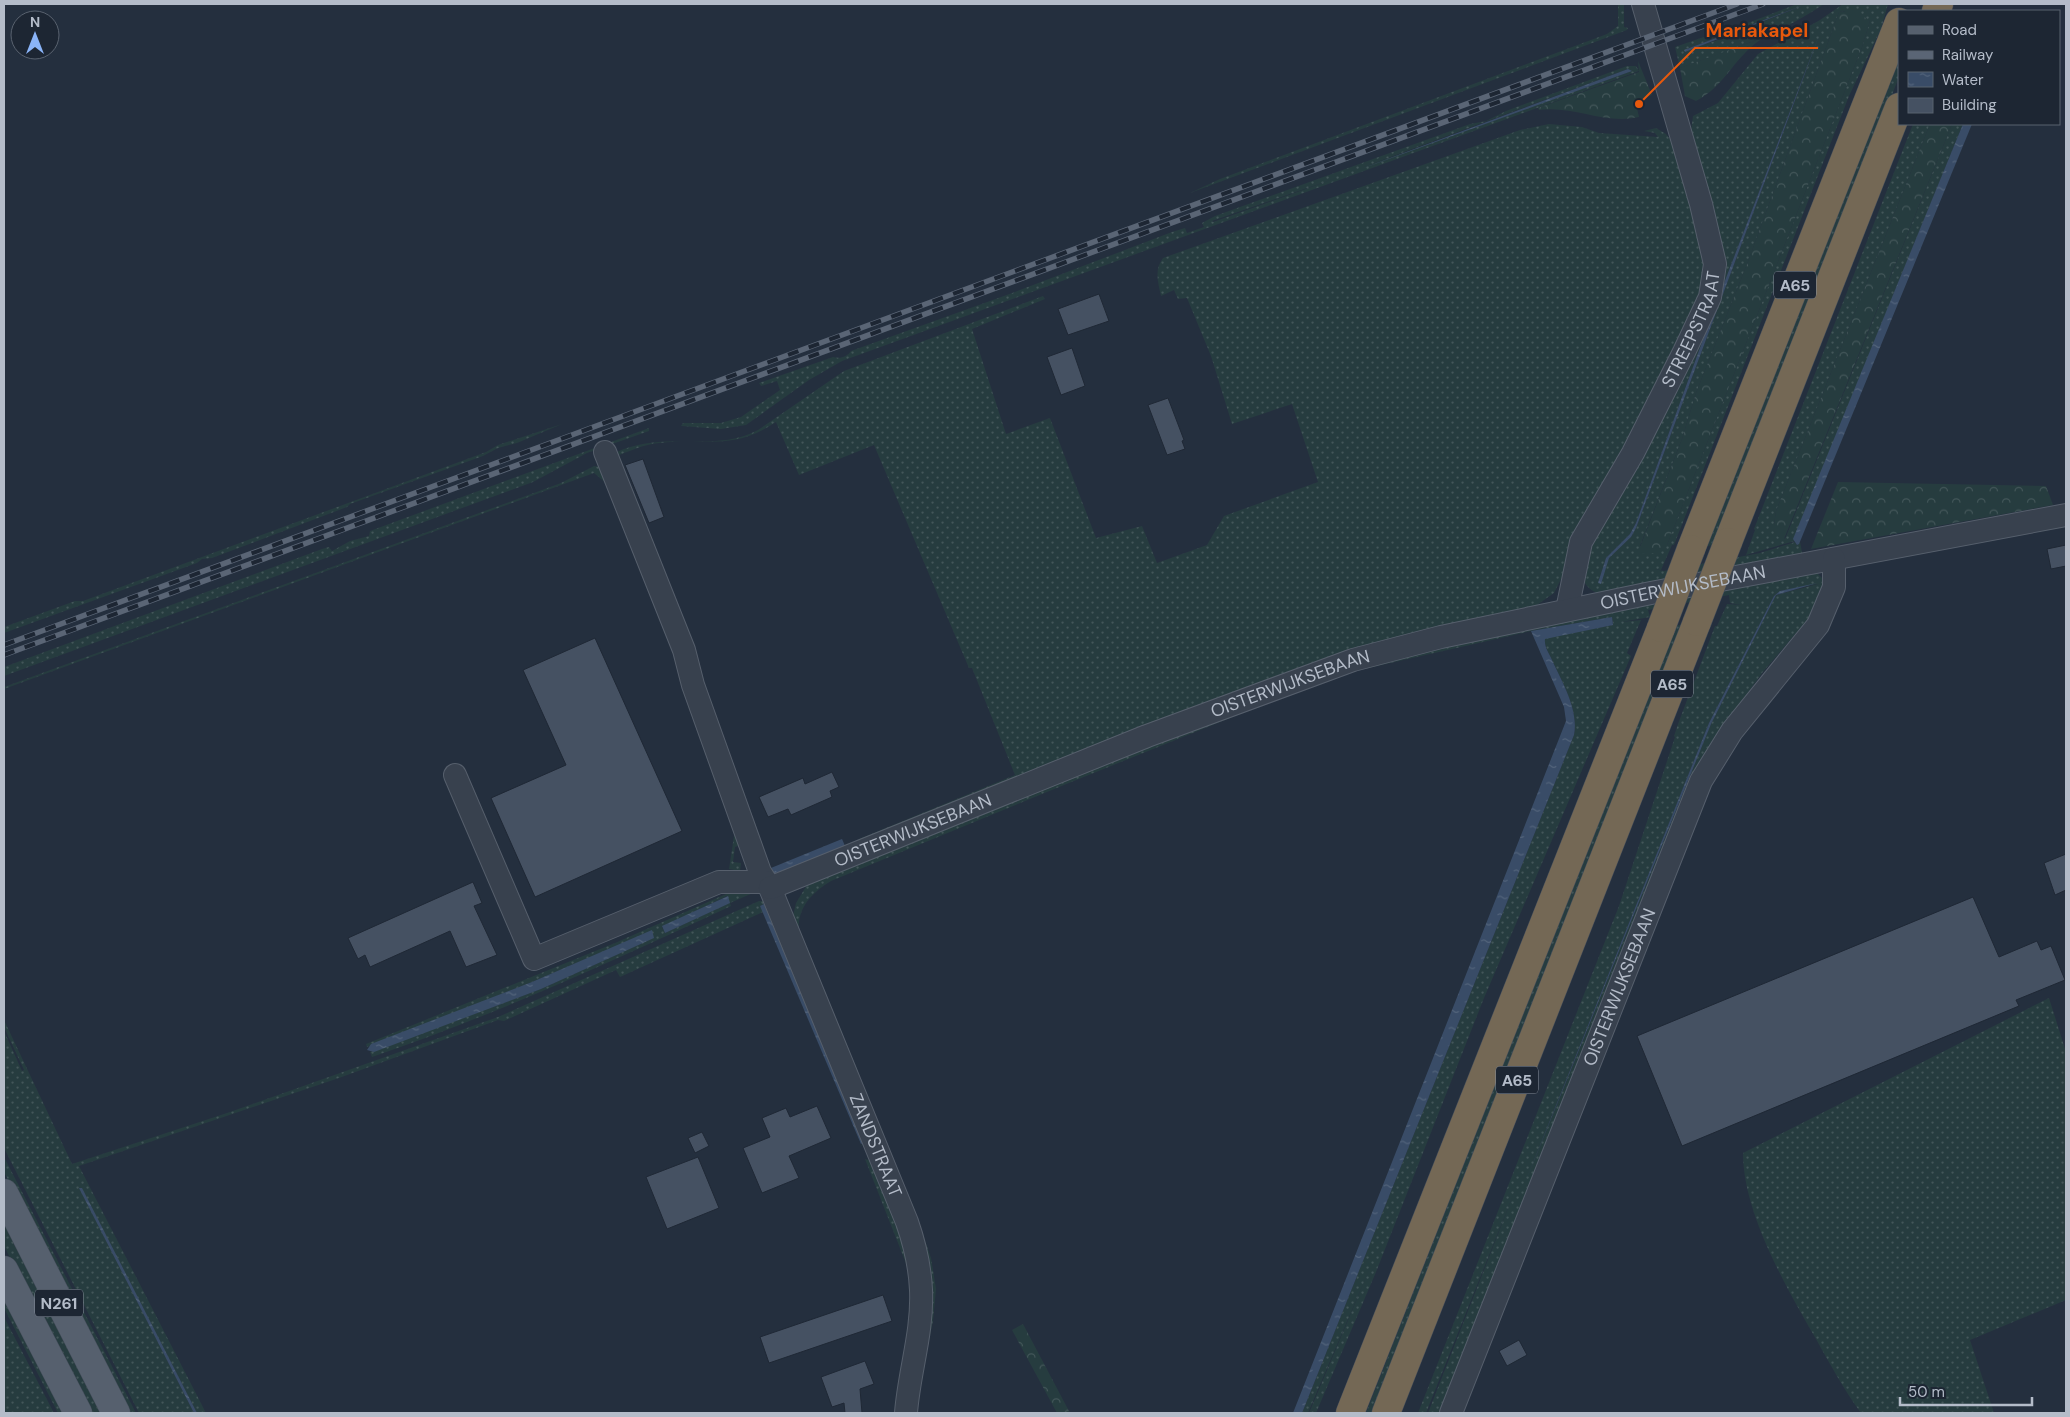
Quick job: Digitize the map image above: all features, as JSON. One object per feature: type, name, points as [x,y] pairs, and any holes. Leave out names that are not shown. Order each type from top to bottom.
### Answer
[{"type":"highway","name":"A65","points":[[1350,1413],[1898,25]]},
{"type":"highway","name":"A65","points":[[1386,1413],[1898,110]]},
{"type":"main road","name":"N261","points":[[4,1193],[116,1413]]},
{"type":"main road","name":"N261","points":[[4,1270],[78,1413]]},
{"type":"street","name":"STREEPSTRAAT","points":[[1567,610],[1581,542],[1633,453],[1692,336],[1710,297],[1715,264],[1701,204],[1643,4]]},
{"type":"street","name":"ZANDSTRAAT","points":[[604,452],[684,650],[693,685],[760,872],[768,885],[907,1222],[915,1246],[922,1292],[920,1320],[906,1413]]},
{"type":"street","name":"OISTERWIJKSEBAAN","points":[[768,885],[1147,736],[1353,660],[1441,637],[1567,610],[2066,515]]},
{"type":"street","name":"OISTERWIJKSEBAAN","points":[[1451,1413],[1701,781],[1732,731],[1818,625],[1834,587],[1834,559]]},
{"type":"street","points":[[454,775],[534,959],[719,882],[768,885]]},
{"type":"green space","points":[[1618,4],[1624,4],[1624,27],[1628,28],[1627,30],[1190,193],[1220,179],[1607,34],[1618,26]]},
{"type":"green space","points":[[1797,4],[1824,4],[1808,15],[1773,33],[1680,68],[1675,47],[1718,32],[1733,31],[1740,26]],"holes":[[[1804,5],[1715,41],[1684,51]]]},
{"type":"green space","points":[[1843,4],[1888,4],[1881,29],[1849,96],[1674,545],[1672,545],[1661,570],[1653,569],[1664,571],[1760,553],[1795,542],[1797,545],[1800,542],[1803,557],[1600,594],[1586,585],[1580,570],[1708,299],[1691,131],[1693,116],[1718,103],[1758,54],[1820,20]],"holes":[[[1845,11],[1870,21],[1862,47],[1667,545],[1640,546],[1682,439],[1696,393],[1749,259],[1839,12]],[[1820,33],[1636,528],[1631,537],[1609,558],[1598,583],[1606,558],[1630,534],[1636,523],[1716,304]]]},
{"type":"green space","points":[[1854,10],[1870,21],[1862,47],[1667,545],[1657,553],[1641,554],[1640,547],[1682,439],[1696,393],[1749,259],[1839,12]]},
{"type":"green space","points":[[1765,37],[1746,52],[1706,95],[1696,101],[1685,96],[1680,68]]},
{"type":"green space","points":[[1898,56],[1898,80],[1715,545],[1707,546]]},
{"type":"green space","points":[[1638,61],[1652,95],[1639,100],[1636,104],[1639,117],[1614,119],[1564,110],[1539,110],[1538,108],[1639,72]]},
{"type":"green space","points":[[1627,66],[1636,66],[1639,71],[842,361],[809,380],[746,425],[721,429],[681,426],[683,423],[721,423],[741,417],[780,390],[777,381],[761,386],[759,383],[833,357],[843,357],[851,351],[1015,292],[1172,232],[1185,228],[1187,233],[1204,227],[1202,223],[1215,216],[1470,124],[1486,121],[1506,111]],"holes":[[[1628,69],[1629,72],[1361,168]],[[1339,177],[1213,222],[1212,221]]]},
{"type":"green space","points":[[1549,124],[1582,127],[1599,133],[1658,137],[1655,133],[1644,131],[1656,128],[1666,134],[1673,143],[1705,249],[1701,290],[1688,325],[1554,593],[1537,605],[862,843],[859,839],[1015,775],[972,668],[969,668],[874,445],[799,475],[776,422],[745,437],[719,442],[697,441],[741,437],[758,430],[844,371],[1043,296],[1045,299],[972,329],[1006,434],[1050,418],[1096,538],[1142,526],[1157,563],[1207,545],[1224,516],[1318,482],[1292,404],[1232,424],[1211,356],[1187,298],[1178,299],[1174,290],[1161,296],[1158,267],[1163,258],[1520,130]]},
{"type":"green space","points":[[1913,125],[1930,125],[1776,511],[1774,525],[1785,539],[1952,125],[1963,125],[1794,539],[1795,541],[1746,555],[1754,529]]},
{"type":"green space","points":[[1930,125],[1952,125],[1784,539],[1778,537],[1774,525],[1776,511]]},
{"type":"green space","points":[[562,424],[517,443],[498,448],[483,456],[350,504],[347,507],[212,558],[202,559],[197,563],[4,633],[4,627],[75,601],[83,601],[486,452],[498,445]]},
{"type":"green space","points":[[649,428],[649,431],[587,453],[533,482],[4,676],[4,667],[322,549],[329,547],[332,551],[350,541],[369,536],[370,531]]},
{"type":"green space","points":[[676,442],[648,445],[614,457],[615,453],[633,446],[651,443]]},
{"type":"green space","points":[[594,466],[609,475],[623,504],[722,772],[720,775],[745,843],[735,847],[733,862],[741,863],[740,871],[729,869],[736,823],[616,497],[607,484],[594,473],[4,689],[4,687],[561,483]]},
{"type":"green space","points":[[1838,482],[2046,486],[2053,505],[1811,549]]},
{"type":"green space","points":[[1816,572],[1824,580],[1822,603],[1762,673],[1727,722],[1442,1413],[1428,1413],[1516,1188],[1426,1413],[1418,1413],[1619,906],[1678,724],[1715,626],[1717,626],[1727,604],[1741,605],[1730,603],[1729,595],[1648,610],[1650,617],[1621,622],[1641,620],[1627,653],[1631,656],[1484,998],[1376,1272],[1316,1413],[1309,1413],[1372,1263],[1308,1413],[1302,1413],[1574,735],[1575,726],[1572,706],[1547,650],[1545,638],[1613,625],[1612,617],[1531,631],[1355,671],[1304,688],[831,881],[812,895],[801,915],[799,931],[915,1212],[931,1258],[936,1289],[933,1321],[918,1392],[927,1312],[793,916],[796,903],[807,885],[962,816],[1379,658]],"holes":[[[1818,584],[1776,595],[1711,724],[1525,1183],[1709,723],[1774,596],[1780,591]]]},
{"type":"green space","points":[[1683,624],[1372,1413],[1366,1413],[1675,626]]},
{"type":"green space","points":[[727,883],[753,893],[730,903],[731,906],[642,947],[509,1005],[372,1057],[370,1052],[541,989],[653,938],[652,931],[532,982],[367,1047],[366,1044],[615,943],[726,894]],"holes":[[[727,896],[729,903],[665,933],[662,927]]]},
{"type":"green space","points":[[759,901],[764,901],[866,1139],[860,1148],[863,1142],[764,904],[760,906],[763,912],[620,977],[616,970],[504,1021],[498,1020],[339,1078],[79,1166],[206,1413],[197,1413],[81,1188],[194,1413],[139,1413],[4,1148],[4,1031],[22,1071],[24,1070],[4,1027],[4,1020],[72,1164],[230,1112],[498,1017]]},
{"type":"green space","points":[[2049,998],[2066,1052],[2066,1300],[1970,1340],[1994,1413],[1861,1413],[1837,1377],[1804,1319],[1768,1249],[1750,1200],[1743,1153]]},
{"type":"green space","points":[[4,1157],[136,1413],[127,1413],[4,1172]]},
{"type":"green space","points":[[865,1159],[875,1162],[900,1220],[909,1271]]},
{"type":"green space","points":[[4,1217],[104,1413],[90,1413],[4,1246]]},
{"type":"green space","points":[[4,1291],[67,1413],[58,1413],[4,1308]]},
{"type":"green space","points":[[4,1317],[54,1413],[6,1413],[4,1409]]},
{"type":"green space","points":[[1023,1324],[1070,1413],[1057,1413],[1012,1330]]},
{"type":"water","points":[[1804,5],[1685,52],[1684,50]]},
{"type":"water","points":[[1820,33],[1636,528],[1631,537],[1609,558],[1601,584],[1598,583],[1606,558],[1630,534],[1636,523],[1716,304]]},
{"type":"water","points":[[1628,69],[1632,71],[1361,169]]},
{"type":"water","points":[[1963,125],[1972,125],[1799,544],[1797,545],[1793,539]]},
{"type":"water","points":[[1817,583],[1776,595],[1711,724],[1525,1183],[1709,723],[1774,596],[1780,591]]},
{"type":"water","points":[[1612,617],[1613,625],[1545,639],[1547,650],[1572,706],[1575,726],[1574,735],[1302,1413],[1293,1413],[1566,721],[1564,707],[1531,631]]},
{"type":"water","points":[[842,839],[845,846],[775,876],[771,868]]},
{"type":"water","points":[[728,896],[730,903],[665,933],[662,926]]},
{"type":"water","points":[[764,904],[863,1143],[861,1144],[760,906]]},
{"type":"water","points":[[652,930],[654,938],[541,989],[374,1052],[367,1050],[371,1044],[532,982]]},
{"type":"water","points":[[79,1188],[82,1188],[197,1413],[194,1413]]},
{"type":"building","points":[[1099,294],[1109,321],[1068,335],[1058,309]]},
{"type":"building","points":[[1072,348],[1085,386],[1061,395],[1047,357]]},
{"type":"building","points":[[1168,398],[1184,440],[1182,441],[1185,449],[1167,455],[1148,405]]},
{"type":"building","points":[[643,459],[664,517],[649,523],[625,465]]},
{"type":"building","points":[[2066,545],[2066,566],[2051,569],[2047,549]]},
{"type":"building","points":[[595,638],[682,831],[535,897],[491,798],[566,765],[523,670]]},
{"type":"building","points":[[832,772],[839,787],[830,791],[832,797],[791,815],[788,809],[768,817],[759,797],[803,778],[805,784]]},
{"type":"building","points":[[2066,854],[2066,890],[2055,895],[2044,863]]},
{"type":"building","points":[[473,882],[482,903],[474,906],[497,955],[466,967],[450,931],[370,967],[365,955],[358,959],[348,938]]},
{"type":"building","points":[[1973,897],[1999,957],[2037,941],[2041,950],[2051,946],[2065,980],[2016,1000],[2019,1006],[1682,1146],[1637,1036]]},
{"type":"building","points":[[817,1106],[831,1138],[789,1156],[799,1178],[762,1193],[743,1148],[770,1137],[762,1118],[786,1108],[790,1117]]},
{"type":"building","points":[[702,1132],[709,1146],[695,1153],[688,1138]]},
{"type":"building","points":[[698,1157],[719,1208],[667,1229],[646,1177]]},
{"type":"building","points":[[883,1295],[892,1321],[769,1363],[760,1337]]},
{"type":"building","points":[[1519,1340],[1527,1355],[1507,1366],[1499,1351]]},
{"type":"building","points":[[865,1361],[874,1384],[860,1389],[862,1413],[845,1413],[844,1403],[832,1407],[821,1377]]},
{"type":"railway","points":[[4,645],[1737,4]]},
{"type":"railway","points":[[4,655],[1763,4]]},
{"type":"place","name":"Mariakapel","points":[[1639,104]]}]
